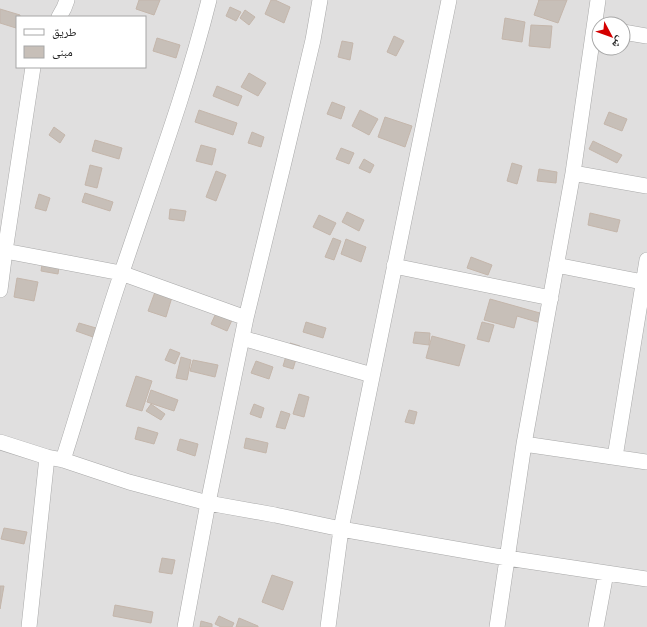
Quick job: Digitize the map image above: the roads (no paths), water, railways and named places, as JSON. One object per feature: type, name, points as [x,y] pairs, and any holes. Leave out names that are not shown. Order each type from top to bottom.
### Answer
[{"type":"street","points":[[60,16],[67,0]]},
{"type":"street","points":[[63,460],[121,273],[177,111],[209,0]]},
{"type":"street","points":[[185,627],[208,503],[246,318],[286,154],[320,0]]},
{"type":"street","points":[[328,627],[341,529],[449,0]]},
{"type":"street","points":[[597,16],[598,0]]},
{"type":"street","points":[[631,33],[647,36]]},
{"type":"street","points":[[497,627],[524,444],[573,173],[591,56]]},
{"type":"street","points":[[0,290],[33,68]]},
{"type":"street","points":[[573,173],[647,186]]},
{"type":"street","points":[[5,251],[121,273],[246,318]]},
{"type":"street","points":[[615,457],[645,282],[647,260]]},
{"type":"street","points":[[556,265],[645,282]]},
{"type":"street","points":[[394,266],[550,298]]},
{"type":"street","points":[[242,338],[372,374]]},
{"type":"street","points":[[0,442],[47,457],[63,460],[129,482],[208,503],[341,529],[507,558],[647,579]]},
{"type":"street","points":[[524,444],[647,462]]},
{"type":"street","points":[[29,627],[47,457]]},
{"type":"street","points":[[596,627],[606,573]]}]
